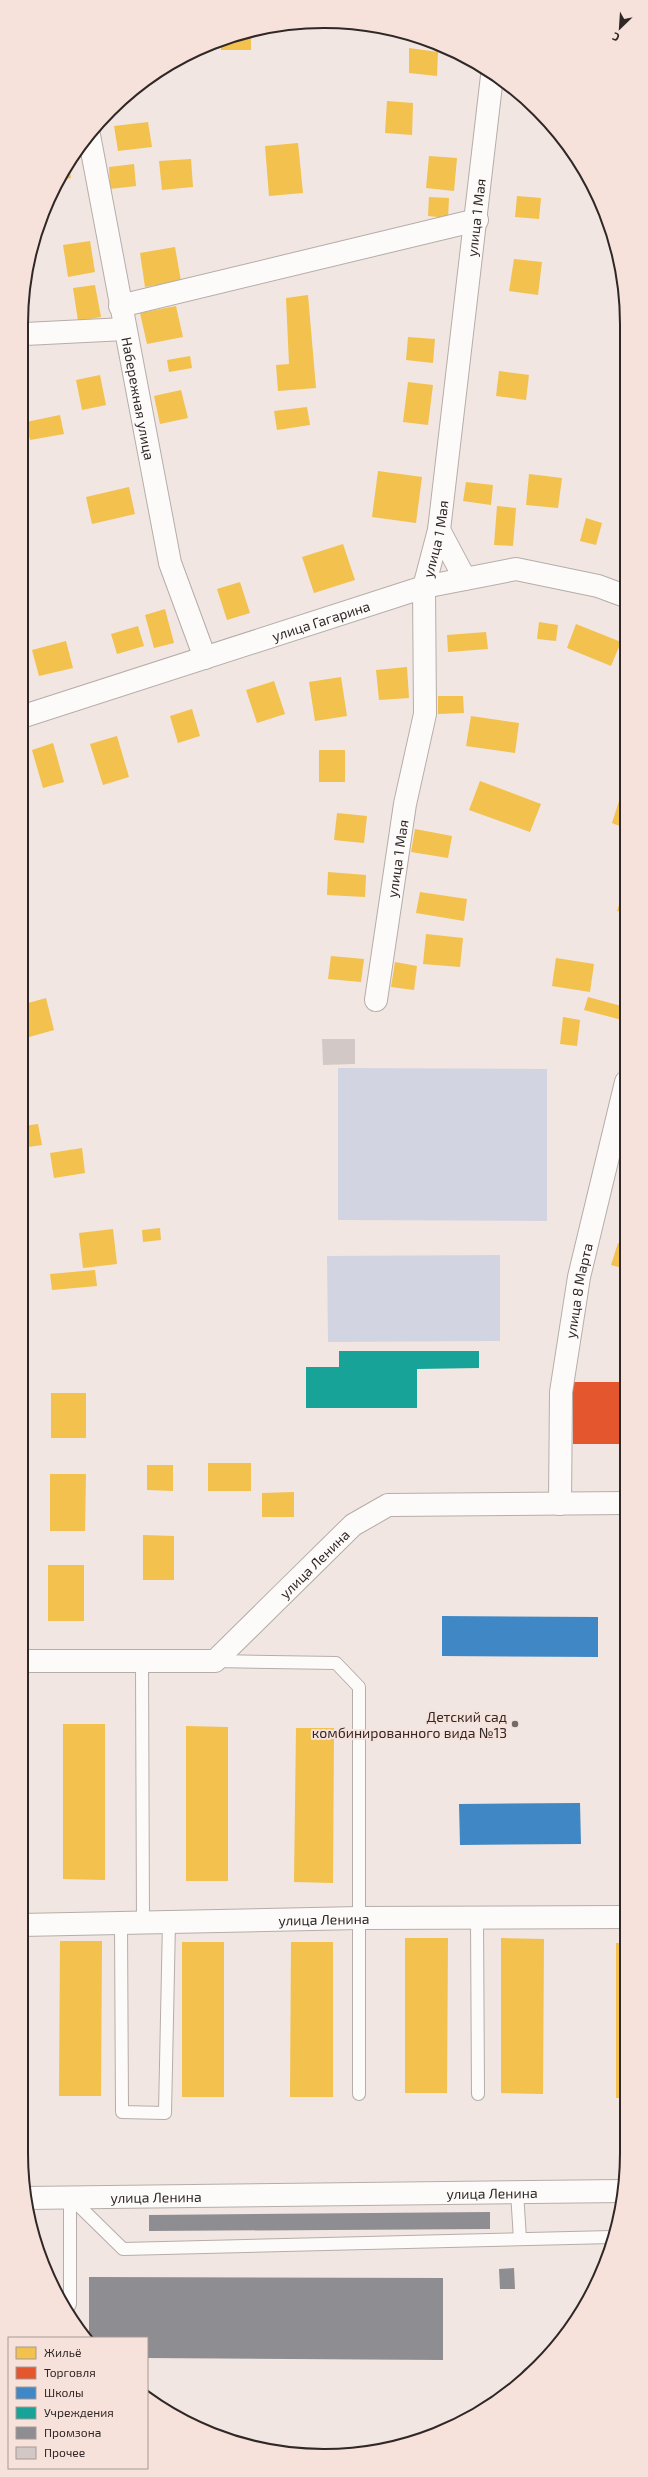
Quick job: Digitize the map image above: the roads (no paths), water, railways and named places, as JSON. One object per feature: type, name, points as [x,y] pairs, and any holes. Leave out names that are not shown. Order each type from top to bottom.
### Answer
[{"type":"street","name":"улица 1 Мая","points":[[376,1000],[405,804],[425,714],[424,587],[439,530],[477,220],[492,80]]},
{"type":"street","name":"Набережная улица","points":[[90,142],[124,329],[170,563],[205,658]]},
{"type":"street","points":[[120,306],[477,220]]},
{"type":"street","points":[[28,334],[124,329]]},
{"type":"street","points":[[439,530],[465,579]]},
{"type":"street","name":"улица Гагарина","points":[[28,715],[424,587],[516,570],[598,586],[620,594]]},
{"type":"street","name":"улица 8 Марта","points":[[560,1504],[561,1392],[579,1276],[620,1107]]},
{"type":"street","name":"улица Ленина","points":[[215,1661],[353,1525],[388,1505],[620,1503]]},
{"type":"street","points":[[28,1661],[215,1661]]},
{"type":"street","name":"улица Ленина","points":[[28,1925],[359,1918],[620,1917]]},
{"type":"street","name":"улица Ленина","points":[[32,2198],[617,2191]]},
{"type":"lane","points":[[215,1661],[336,1663],[359,1687],[359,2094]]},
{"type":"lane","points":[[142,1662],[142,1923]]},
{"type":"lane","points":[[477,1918],[478,2094]]},
{"type":"lane","points":[[121,1923],[122,2112],[165,2113],[168,1922]]},
{"type":"lane","points":[[517,2192],[520,2239]]},
{"type":"lane","points":[[70,2197],[123,2249],[608,2236]]},
{"type":"lane","points":[[70,2197],[70,2304]]},
{"type":"place","name":"Детский сад комбинированного вида №13","points":[[515,1724]]}]
